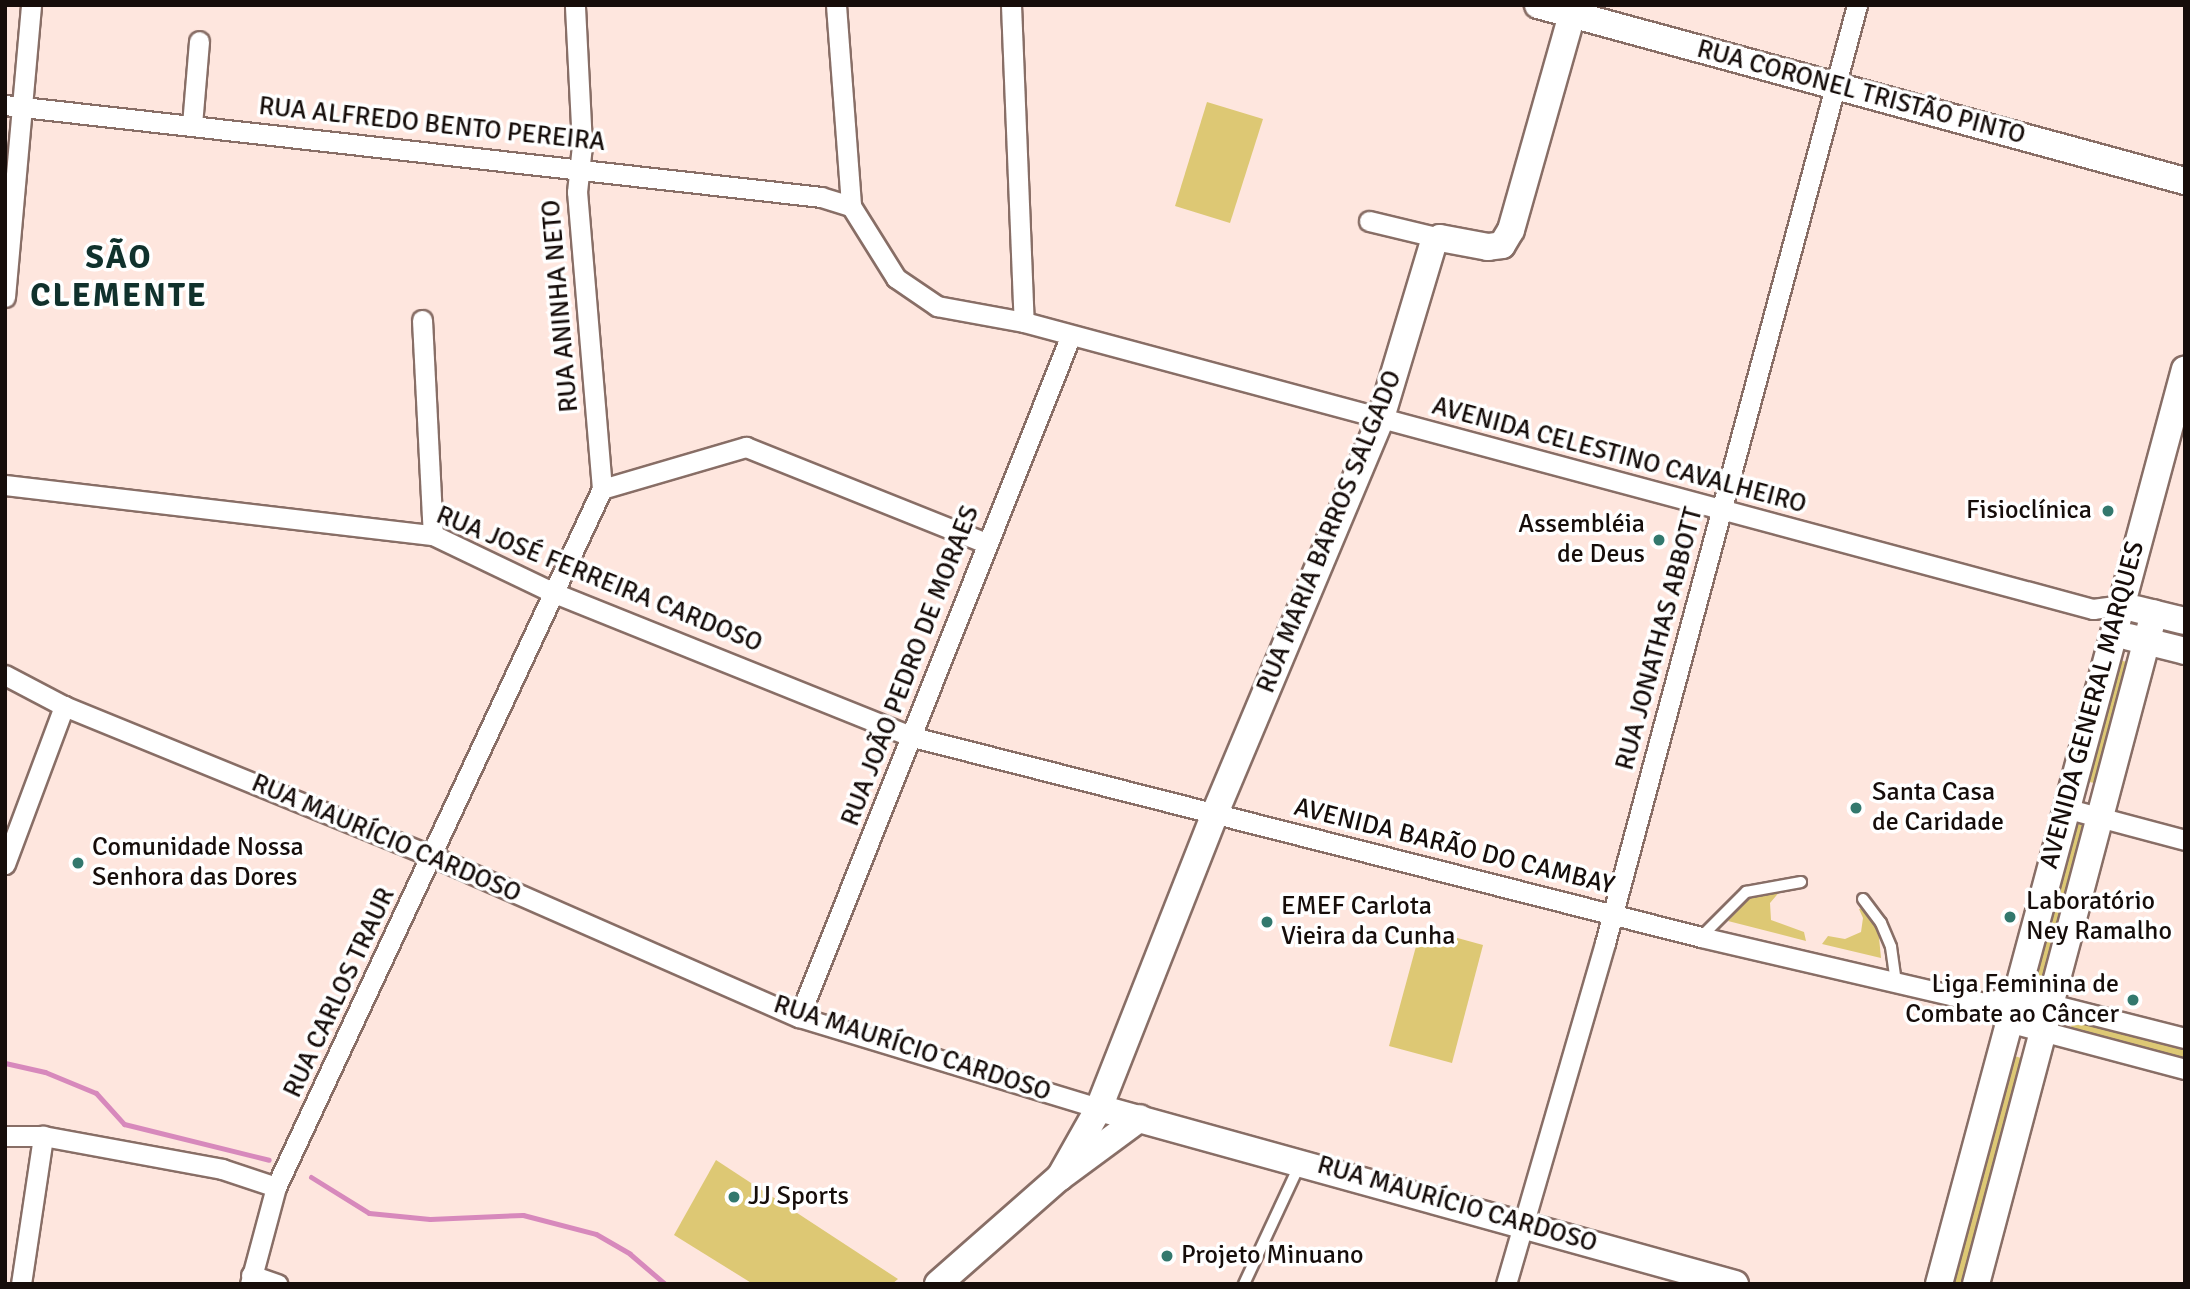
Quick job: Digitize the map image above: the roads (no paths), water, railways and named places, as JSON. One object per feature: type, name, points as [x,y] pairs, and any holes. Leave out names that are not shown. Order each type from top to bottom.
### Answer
[{"type":"street","points":[[5,297],[25,108],[32,5]]},
{"type":"street","name":"RUA ANINHA NETO","points":[[575,5],[580,167],[577,192],[602,489]]},
{"type":"street","points":[[836,5],[851,206]]},
{"type":"street","points":[[1011,5],[1024,322]]},
{"type":"street","name":"RUA CORONEL TRISTÃO PINTO","points":[[1538,5],[2185,181]]},
{"type":"street","name":"RUA JONATHAS ABBOTT","points":[[1506,1284],[1521,1223],[1613,914],[1857,5]]},
{"type":"street","points":[[1369,221],[1440,238],[1488,247],[1502,246],[1511,230],[1572,15]]},
{"type":"street","points":[[192,125],[199,41]]},
{"type":"street","name":"RUA ALFREDO BENTO PEREIRA","points":[[5,105],[580,167],[821,197],[851,206]]},
{"type":"street","name":"AVENIDA CELESTINO CAVALHEIRO","points":[[851,206],[896,278],[937,306],[1024,322],[1380,421],[1721,509],[2093,610],[2121,605]]},
{"type":"street","name":"RUA MARIA BARROS SALGADO","points":[[1060,1177],[1099,1108],[1215,813],[1380,421],[1433,244],[1440,238]]},
{"type":"street","points":[[422,320],[433,536]]},
{"type":"street","name":"RUA JOÃO PEDRO DE MORAES","points":[[799,1017],[913,737],[986,543],[1071,335]]},
{"type":"street","name":"AVENIDA GENERAL MARQUES","points":[[1939,1284],[2185,369]]},
{"type":"street","points":[[552,592],[602,489],[746,447],[986,543]]},
{"type":"street","name":"RUA JOSÉ FERREIRA CARDOSO","points":[[5,485],[433,536],[552,592],[913,737]]},
{"type":"street","name":"RUA CARLOS TRAUR","points":[[250,1280],[276,1187],[434,857],[552,592]]},
{"type":"street","points":[[2121,605],[2185,621]]},
{"type":"street","points":[[2093,610],[2114,633],[2185,651]]},
{"type":"street","name":"AVENIDA GENERAL MARQUES","points":[[1976,1284],[2154,613]]},
{"type":"street","name":"RUA MAURÍCIO CARDOSO","points":[[5,676],[64,706],[434,857],[799,1017],[1099,1108],[1301,1160],[1735,1284]]},
{"type":"street","points":[[5,864],[64,706]]},
{"type":"street","name":"AVENIDA BARÃO DO CAMBAY","points":[[913,737],[1701,937],[1983,1003],[2008,1022],[2185,1069]]},
{"type":"street","points":[[2065,808],[2185,840]]},
{"type":"street","name":"AVENIDA BARÃO DO CAMBAY","points":[[1983,1003],[2015,995],[2185,1038]]},
{"type":"street","points":[[937,1284],[1060,1177],[1140,1118]]},
{"type":"street","points":[[5,1136],[43,1136],[222,1169],[276,1187]]},
{"type":"street","points":[[21,1284],[43,1136]]},
{"type":"street","points":[[1968,1174],[2003,1183]]},
{"type":"street","points":[[250,1280],[276,1284]]},
{"type":"lane","points":[[1701,937],[1746,892],[1801,882]]},
{"type":"lane","points":[[1863,899],[1891,947],[1896,983]]},
{"type":"lane","points":[[1244,1284],[1301,1160]]},
{"type":"waterway","points":[[5,1063],[45,1072],[96,1093],[124,1124],[269,1160]]},
{"type":"waterway","points":[[311,1177],[369,1213],[430,1219],[523,1215],[596,1234],[630,1254],[665,1284]]},
{"type":"place","name":"Fisioclínica","points":[[2108,511]]},
{"type":"place","name":"Assembléia de Deus","points":[[1659,540]]},
{"type":"place","name":"Santa Casa de Caridade","points":[[1856,808]]},
{"type":"place","name":"Comunidade Nossa Senhora das Dores","points":[[78,863]]},
{"type":"place","name":"Laboratório Ney Ramalho","points":[[2010,917]]},
{"type":"place","name":"EMEF Carlota Vieira da Cunha","points":[[1267,922]]},
{"type":"place","name":"Liga Feminina de Combate ao Câncer","points":[[2133,1000]]},
{"type":"place","name":"JJ Sports","points":[[734,1197]]},
{"type":"place","name":"Projeto Minuano","points":[[1167,1256]]},
{"type":"district","name":"SÃO CLEMENTE","points":[[119,277]]}]
